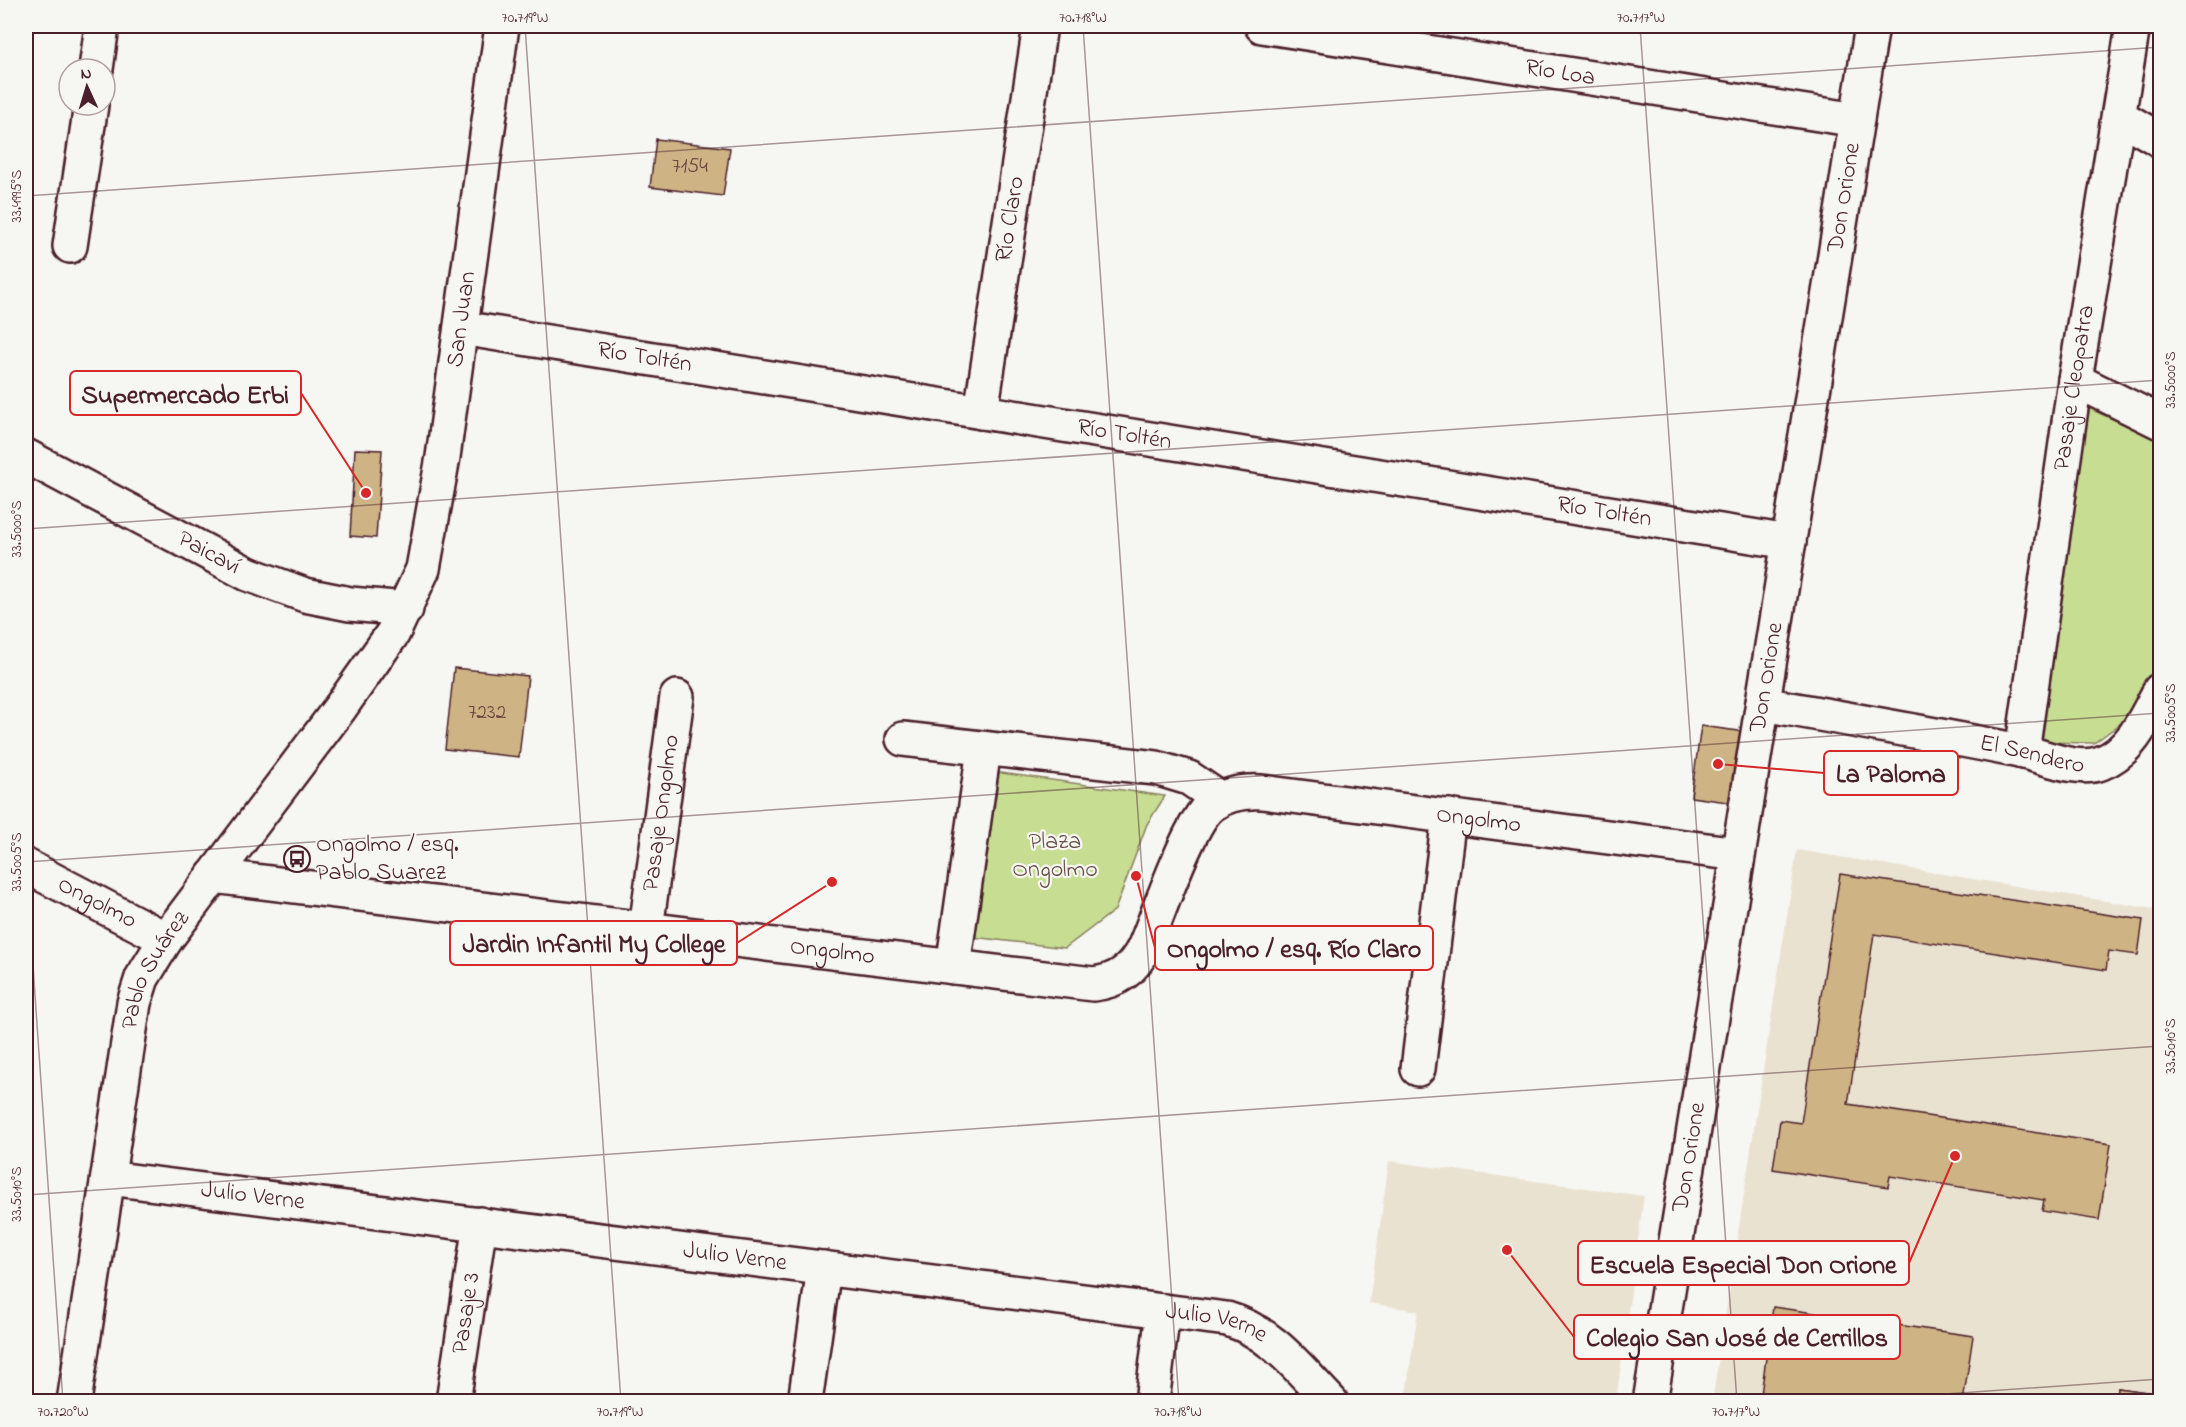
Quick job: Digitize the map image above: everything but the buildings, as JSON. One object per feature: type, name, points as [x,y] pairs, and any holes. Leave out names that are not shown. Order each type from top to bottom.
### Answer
[{"type":"street","points":[[98,57],[102,26]]},
{"type":"street","name":"San Juan","points":[[406,609],[423,569],[429,542],[502,26]]},
{"type":"street","name":"Río Claro","points":[[981,412],[1040,26]]},
{"type":"street","name":"Río Loa","points":[[1262,26],[1857,120]]},
{"type":"street","name":"Don Orione","points":[[1650,1401],[1872,26]]},
{"type":"street","name":"Pasaje Cleopatra","points":[[2022,752],[2075,380],[2133,26]]},
{"type":"street","points":[[2119,116],[2160,140]]},
{"type":"street","points":[[70,246],[89,117]]},
{"type":"street","name":"Río Toltén","points":[[460,328],[1789,542]]},
{"type":"street","points":[[2075,380],[2160,422]]},
{"type":"street","name":"Paicaví","points":[[26,456],[248,574],[304,595],[350,604],[406,609]]},
{"type":"street","name":"Pablo Suárez","points":[[74,1401],[135,1003],[142,978],[166,939],[340,708],[393,633],[406,609]]},
{"type":"street","name":"El Sendero","points":[[1762,704],[2022,752],[2079,765],[2100,764],[2118,752],[2136,735],[2160,690]]},
{"type":"street","name":"Pasaje Ongolmo","points":[[646,929],[676,697]]},
{"type":"street","points":[[903,740],[1173,772],[1206,787],[1220,799]]},
{"type":"street","points":[[952,967],[984,749]]},
{"type":"street","name":"Ongolmo","points":[[213,876],[1093,984],[1122,976],[1131,969],[1144,948],[1195,827],[1210,807],[1220,799],[1234,794],[1255,792],[1738,854]]},
{"type":"street","points":[[1418,1069],[1449,816]]},
{"type":"street","name":"Ongolmo","points":[[26,866],[166,939]]},
{"type":"street","name":"Julio Verne","points":[[108,1178],[1227,1319],[1256,1329],[1270,1339],[1331,1401]]},
{"type":"street","name":"Pasaje 3","points":[[453,1401],[480,1224]]},
{"type":"street","points":[[805,1401],[824,1268]]},
{"type":"street","points":[[1152,1401],[1163,1311]]},
{"type":"shaded area","points":[[1797,850],[2160,910],[2160,1401],[1712,1402]]},
{"type":"shaded area","points":[[1389,1161],[1644,1196],[1616,1401],[1405,1401],[1418,1311],[1369,1303]]},
{"type":"green space","points":[[2088,408],[2160,440],[2160,658],[2128,718],[2094,743],[2036,742]]},
{"type":"green space","name":"Plaza Ongolmo","points":[[994,772],[1165,796],[1147,824],[1115,910],[1065,948],[965,936]]},
{"type":"place","name":"Supermercado Erbi","points":[[366,493]]},
{"type":"place","name":"La Paloma","points":[[1718,764]]},
{"type":"place","name":"Ongolmo / esq. Pablo Suarez","points":[[297,859]]},
{"type":"place","name":"Ongolmo / esq. Río Claro","points":[[1136,876]]},
{"type":"place","name":"Jardin Infantil My College","points":[[832,882]]},
{"type":"place","name":"Escuela Especial Don Orione","points":[[1955,1156]]},
{"type":"place","name":"Colegio San José de Cerrillos","points":[[1507,1250]]}]
